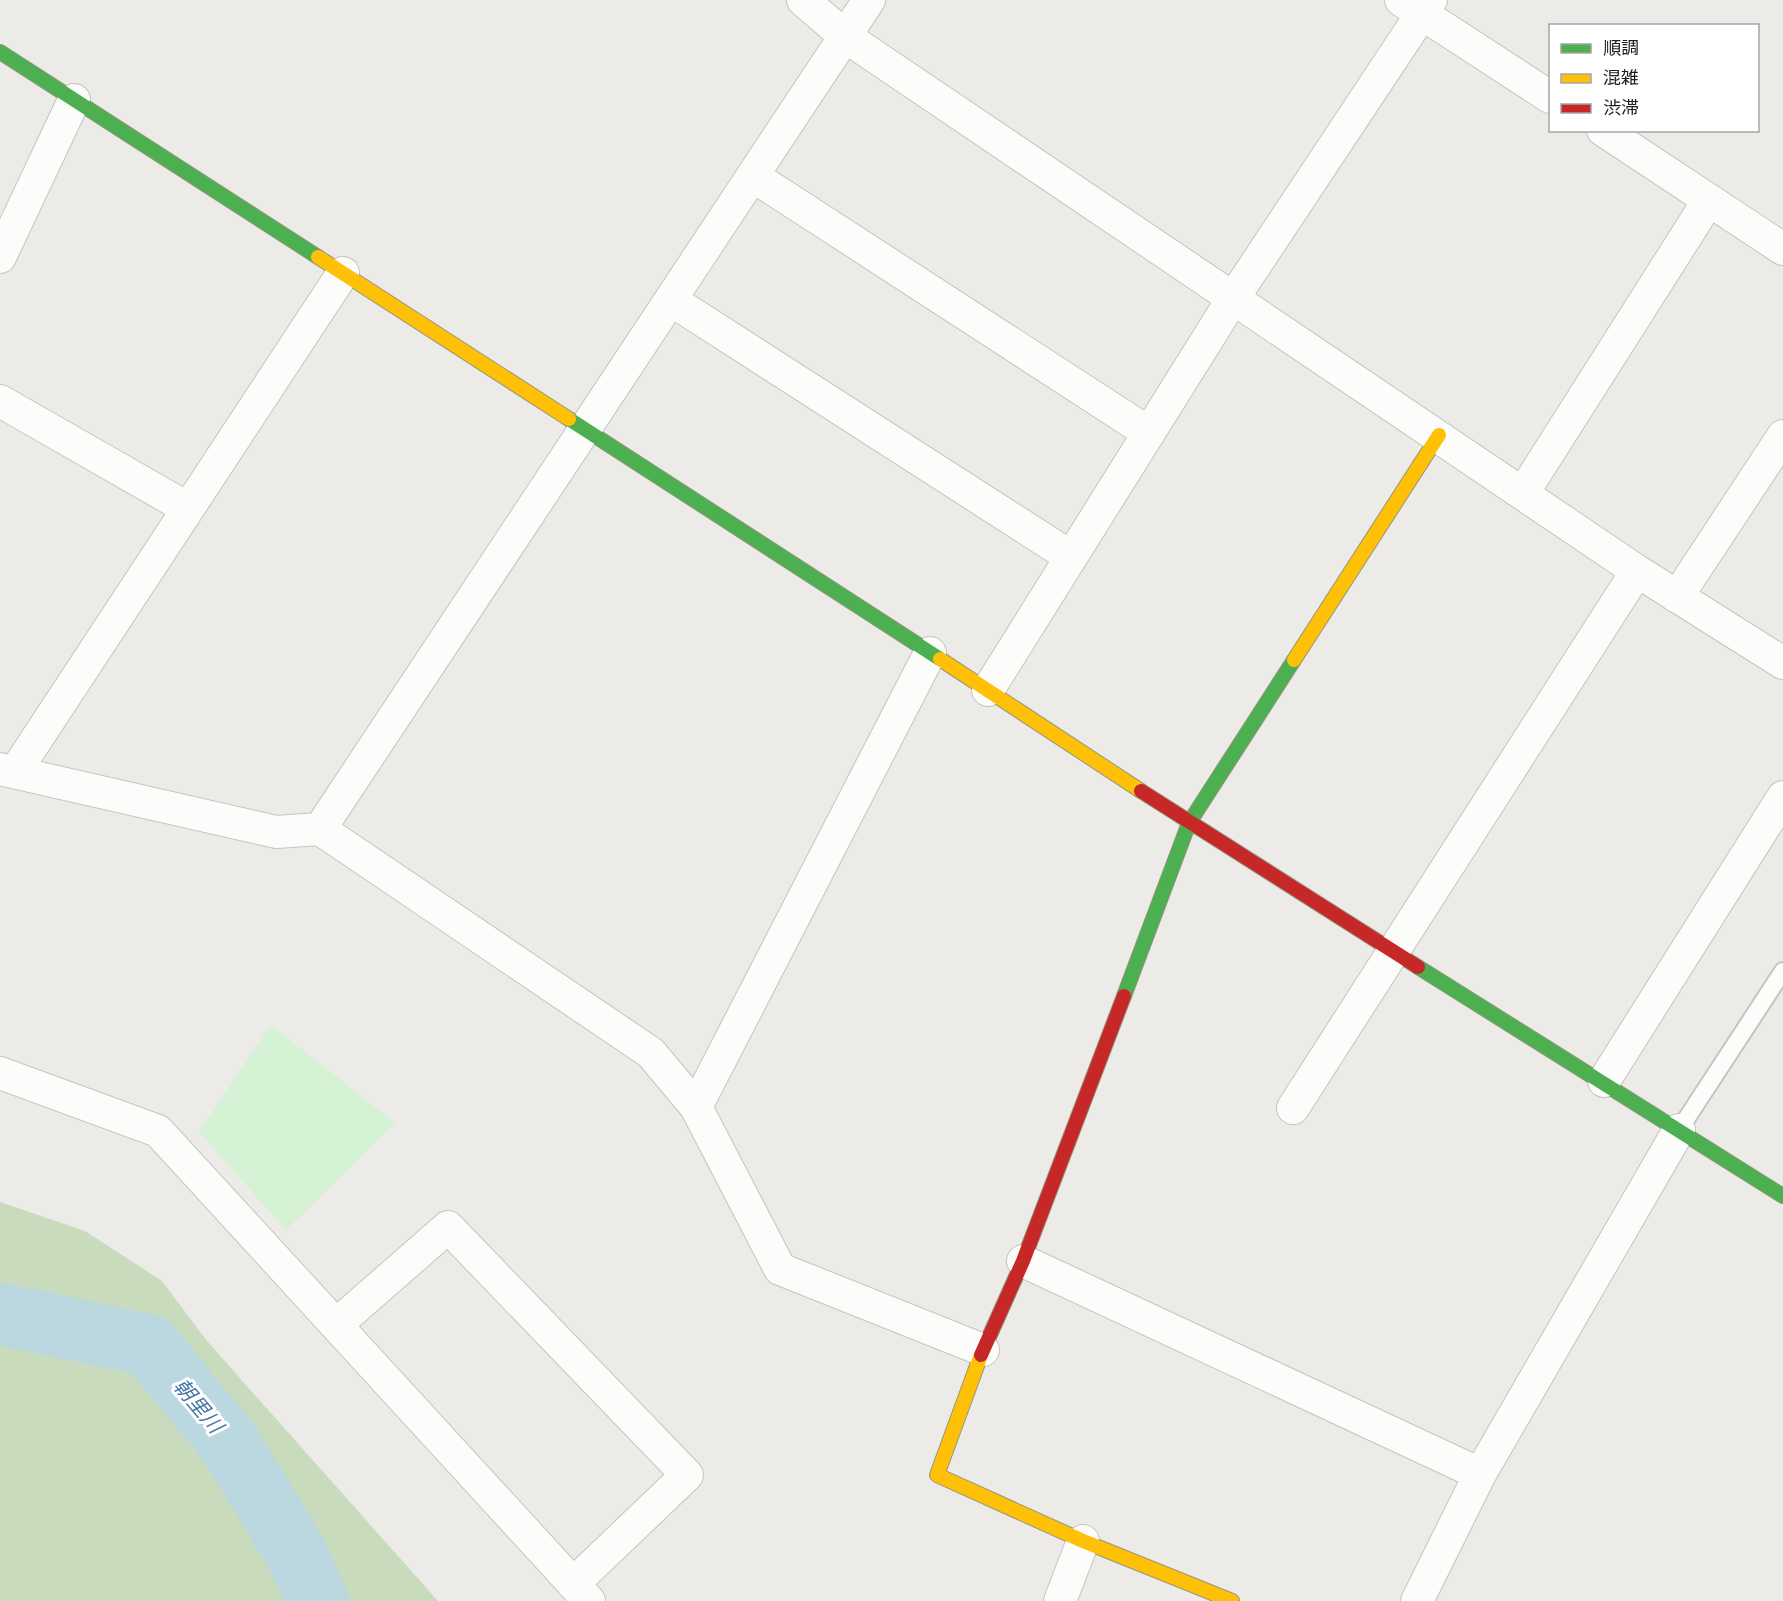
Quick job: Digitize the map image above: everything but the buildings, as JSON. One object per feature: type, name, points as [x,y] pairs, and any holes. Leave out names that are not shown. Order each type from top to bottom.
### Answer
[{"type":"street","points":[[803,0],[846,37],[1232,300],[1439,435],[1637,571],[1783,663]]},
{"type":"street","points":[[320,830],[869,0]]},
{"type":"street","points":[[988,690],[1418,4],[1549,96]]},
{"type":"street","points":[[0,52],[988,690],[1189,823],[1604,1081],[1783,1196]]},
{"type":"street","points":[[0,257],[74,100]]},
{"type":"street","points":[[1606,132],[1783,249]]},
{"type":"street","points":[[753,176],[1149,433]]},
{"type":"street","points":[[1523,493],[1710,200]]},
{"type":"street","points":[[343,273],[8,771],[276,832],[320,830],[651,1053],[696,1107],[780,1269],[983,1350]]},
{"type":"street","points":[[671,300],[1071,557]]},
{"type":"street","points":[[0,401],[187,508]]},
{"type":"street","points":[[1232,1601],[1083,1541],[937,1475],[983,1350],[1023,1261],[1189,823],[1439,435]]},
{"type":"street","points":[[1677,597],[1783,436]]},
{"type":"street","points":[[1293,1108],[1637,571]]},
{"type":"street","points":[[696,1107],[930,653]]},
{"type":"street","points":[[1604,1081],[1783,797]]},
{"type":"street","points":[[0,1073],[158,1131],[581,1593],[687,1475],[448,1227],[336,1325]]},
{"type":"street","points":[[1418,1601],[1480,1474],[1679,1130]]},
{"type":"street","points":[[1023,1261],[1480,1474]]},
{"type":"street","points":[[1060,1601],[1083,1541]]},
{"type":"lane","points":[[1679,1130],[1783,971]]},
{"type":"green space","points":[[271,1025],[395,1123],[286,1230],[199,1132]]},
{"type":"green space","points":[[0,1202],[85,1231],[162,1281],[207,1341],[438,1601],[0,1601]]},
{"type":"waterway","name":"朝里川","points":[[0,1314],[149,1345],[230,1444],[295,1551],[318,1601]]},
{"type":"traffic: fast","points":[[0,52],[318,257]]},
{"type":"traffic: fast","points":[[569,419],[940,659]]},
{"type":"traffic: fast","points":[[1124,996],[1189,823],[1294,660]]},
{"type":"traffic: fast","points":[[1418,967],[1783,1196]]},
{"type":"traffic: slow","points":[[318,257],[569,419]]},
{"type":"traffic: slow","points":[[1294,660],[1439,435]]},
{"type":"traffic: slow","points":[[940,659],[1141,791]]},
{"type":"traffic: slow","points":[[981,1355],[937,1475],[1083,1541],[1232,1601]]},
{"type":"traffic: jam","points":[[1141,791],[1418,967]]},
{"type":"traffic: jam","points":[[981,1355],[1023,1261],[1124,996]]}]
